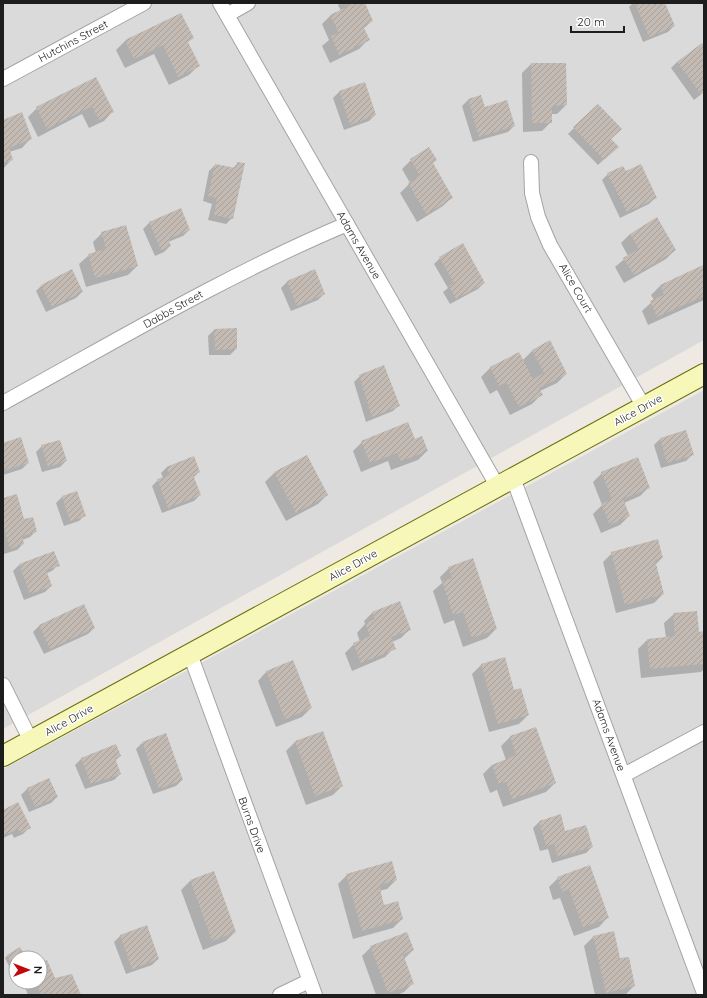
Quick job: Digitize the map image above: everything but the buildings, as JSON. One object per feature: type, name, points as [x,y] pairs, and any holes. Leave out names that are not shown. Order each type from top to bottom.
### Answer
[{"type":"main road","name":"Alice Drive","points":[[3,756],[704,374]]},
{"type":"street","name":"Hutchins Street","points":[[3,79],[144,3]]},
{"type":"street","points":[[223,9],[248,3]]},
{"type":"street","name":"Adams Avenue","points":[[223,9],[347,224],[505,482],[624,776],[704,993]]},
{"type":"street","name":"Alice Court","points":[[531,162],[532,193],[538,217],[550,245],[644,407]]},
{"type":"street","name":"Dabbs Street","points":[[3,403],[205,292],[300,244],[347,224]]},
{"type":"street","name":"Burns Drive","points":[[190,654],[314,995]]},
{"type":"street","points":[[3,685],[31,741]]},
{"type":"street","points":[[624,776],[704,732]]},
{"type":"street","points":[[280,995],[309,981]]},
{"type":"shaded area","points":[[3,3],[704,3],[704,340],[3,729]]},
{"type":"shaded area","points":[[704,390],[704,995],[3,995],[3,769]]}]
